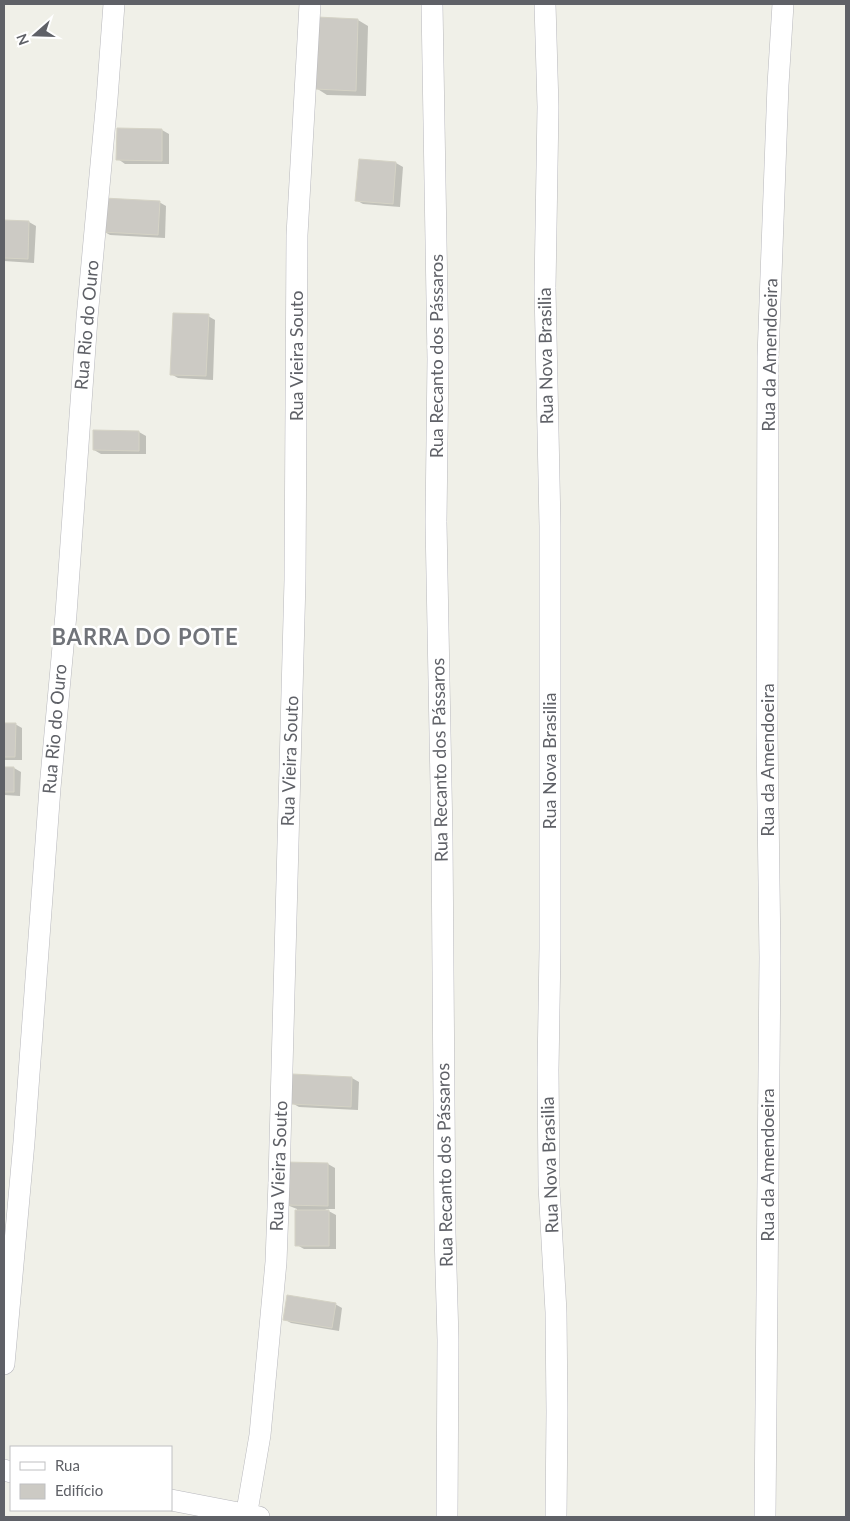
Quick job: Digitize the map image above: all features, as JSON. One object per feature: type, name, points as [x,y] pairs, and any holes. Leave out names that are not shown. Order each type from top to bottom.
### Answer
[{"type":"street","name":"Rua Rio do Ouro","points":[[4,1364],[23,1152],[87,318],[114,4]]},
{"type":"street","name":"Rua Vieira Souto","points":[[252,1516],[276,1262],[280,1181],[295,590],[297,235],[310,4]]},
{"type":"street","name":"Rua Recanto dos Pássaros","points":[[432,4],[438,360],[436,522],[448,1340],[447,1517]]},
{"type":"street","name":"Rua Nova Brasilia","points":[[545,4],[548,107],[545,288],[550,526],[550,948],[548,1080],[549,1186],[556,1312],[556,1517]]},
{"type":"street","name":"Rua da Amendoeira","points":[[766,1517],[770,957],[767,732],[768,357],[778,85],[783,4]]},
{"type":"street","points":[[172,1500],[252,1516]]},
{"type":"building","points":[[317,17],[358,19],[356,91],[315,89]]},
{"type":"building","points":[[117,128],[162,129],[162,161],[116,160]]},
{"type":"building","points":[[359,159],[396,162],[393,204],[355,201]]},
{"type":"building","points":[[104,198],[160,201],[158,235],[102,232]]},
{"type":"building","points":[[4,220],[29,221],[28,259],[4,258]]},
{"type":"building","points":[[173,313],[209,314],[206,376],[170,375]]},
{"type":"building","points":[[93,430],[139,431],[139,451],[93,450]]},
{"type":"building","points":[[4,723],[16,723],[15,757],[4,757]]},
{"type":"building","points":[[4,767],[14,767],[14,792],[4,792]]},
{"type":"building","points":[[292,1074],[352,1077],[351,1107],[291,1104]]},
{"type":"building","points":[[286,1162],[328,1163],[328,1206],[285,1205]]},
{"type":"building","points":[[295,1210],[329,1210],[329,1246],[295,1246]]},
{"type":"building","points":[[287,1295],[336,1303],[332,1328],[283,1320]]},
{"type":"district","name":"BARRA DO POTE","points":[[145,637]]}]
